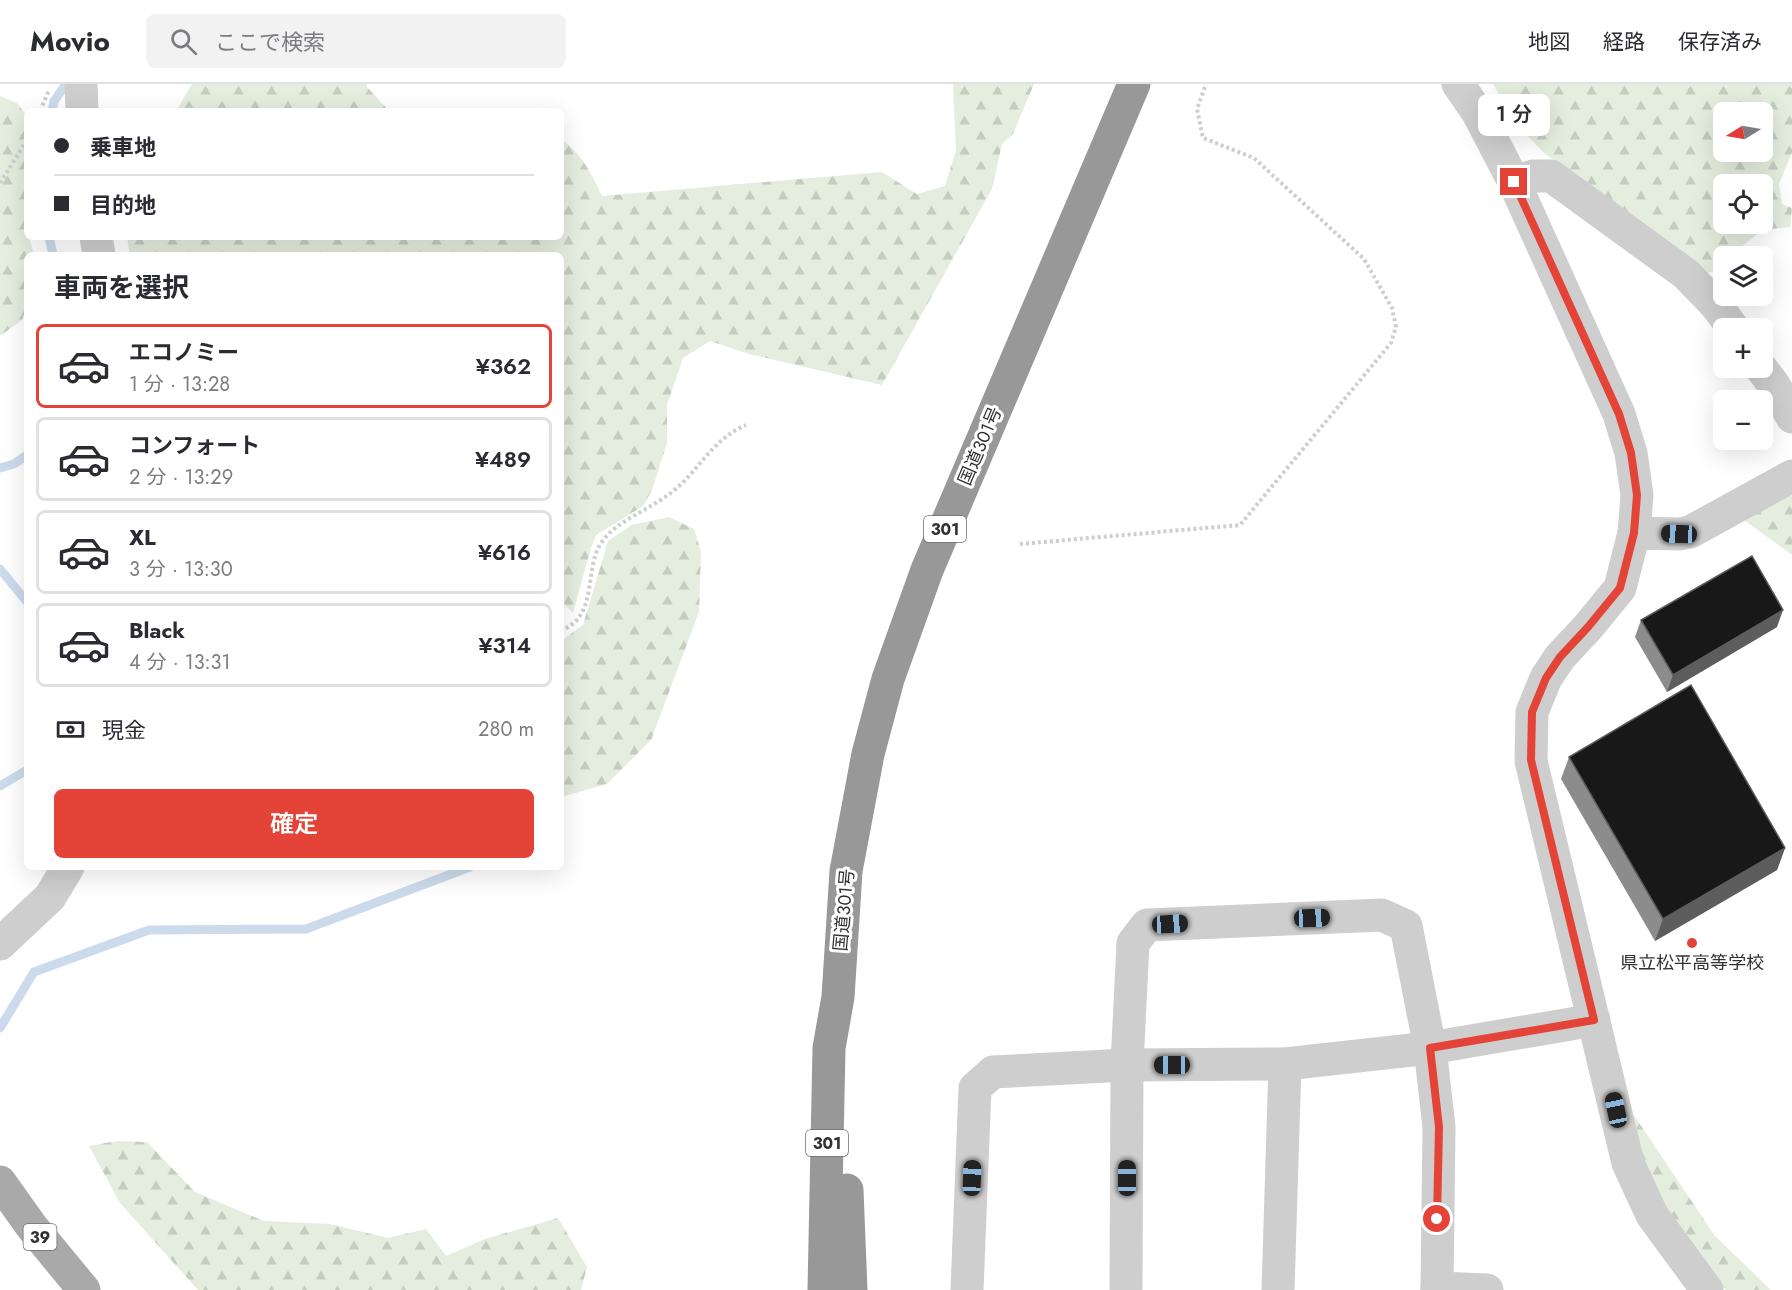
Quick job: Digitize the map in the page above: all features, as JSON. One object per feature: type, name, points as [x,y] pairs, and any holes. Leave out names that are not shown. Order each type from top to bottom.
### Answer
[{"type":"highway","name":"国道301号","points":[[824,1290],[829,1048],[838,997],[846,871],[868,754],[888,679],[927,570],[1134,84]]},
{"type":"highway","name":"国道301号","points":[[838,997],[845,1032],[851,1290]]},
{"type":"main road","name":"39","points":[[0,1182],[32,1227],[84,1290]]},
{"type":"street","points":[[81,84],[82,108]]},
{"type":"street","points":[[1458,84],[1478,113],[1514,182],[1619,414],[1631,453],[1637,495],[1634,533],[1620,588],[1560,657],[1546,678],[1532,712],[1531,760],[1628,1163],[1652,1215],[1707,1290]]},
{"type":"street","points":[[1514,182],[1533,176],[1551,176],[1686,274],[1726,318]]},
{"type":"street","points":[[1769,378],[1792,417]]},
{"type":"street","points":[[1634,533],[1679,534],[1690,532],[1792,476]]},
{"type":"street","points":[[0,944],[50,897],[66,870]]},
{"type":"street","points":[[1126,1290],[1127,1065],[1133,943],[1147,925],[1382,915],[1406,926],[1430,1048],[1439,1127],[1437,1289],[1487,1290]]},
{"type":"street","points":[[967,1290],[975,1088],[993,1072],[1127,1065],[1285,1065],[1430,1048],[1594,1020]]},
{"type":"street","points":[[1278,1290],[1285,1065]]},
{"type":"path","points":[[41,108],[51,84]]},
{"type":"path","points":[[1020,544],[1240,525],[1391,343],[1396,327],[1392,308],[1364,259],[1254,158],[1203,138],[1197,109],[1206,84]]},
{"type":"path","points":[[0,183],[24,145]]},
{"type":"path","points":[[564,630],[576,620],[586,601],[595,555],[603,540],[611,532],[669,495],[708,452],[733,431],[746,425]]},
{"type":"green space","points":[[192,84],[367,84],[367,87],[386,108],[178,108]]},
{"type":"green space","points":[[953,84],[1034,84],[1013,134],[1002,144],[992,189],[882,385],[749,354],[710,341],[683,358],[667,405],[667,443],[652,490],[643,506],[596,535],[573,613],[564,604],[564,252],[130,252],[128,240],[564,240],[564,142],[590,172],[602,196],[882,172],[917,194],[945,186],[956,150]]},
{"type":"green space","points":[[1493,84],[1792,84],[1792,153],[1779,184],[1782,204],[1792,208],[1790,227],[1773,229],[1773,174],[1713,174],[1713,234],[1758,234],[1742,246],[1713,246],[1713,271],[1700,274],[1543,152],[1514,121]]},
{"type":"green space","points":[[0,96],[17,103],[24,112],[24,240],[30,240],[33,252],[24,252],[24,315],[22,320],[0,336]]},
{"type":"green space","points":[[1792,491],[1792,555],[1744,520]]},
{"type":"green space","points":[[669,517],[694,529],[701,552],[699,612],[651,740],[607,784],[564,796],[564,639],[583,625],[608,541],[632,525]]},
{"type":"green space","points":[[1633,1114],[1715,1236],[1771,1290],[1726,1290],[1666,1214],[1645,1165]]},
{"type":"green space","points":[[117,1141],[147,1142],[195,1192],[264,1221],[330,1224],[388,1238],[426,1229],[446,1256],[485,1239],[558,1218],[587,1267],[581,1290],[198,1290],[120,1203],[89,1146]]},
{"type":"building","points":[[1752,556],[1783,610],[1673,675],[1641,620]]},
{"type":"building","points":[[1691,685],[1785,848],[1663,919],[1569,757]]},
{"type":"waterway","points":[[53,108],[54,101],[66,84]]},
{"type":"waterway","points":[[50,240],[52,252]]},
{"type":"waterway","points":[[0,468],[14,464],[24,457]]},
{"type":"waterway","points":[[0,569],[24,598]]},
{"type":"waterway","points":[[0,786],[24,772]]},
{"type":"waterway","points":[[0,1028],[34,972],[149,930],[306,929],[462,870]]},
{"type":"place","name":"県立松平高等学校","points":[[1692,943]]},
{"type":"route","points":[[1437,1219],[1439,1127],[1430,1048],[1594,1020],[1531,760],[1532,712],[1546,678],[1560,657],[1620,588],[1634,533],[1636,514],[1637,495],[1631,453],[1619,414],[1514,182]]}]
